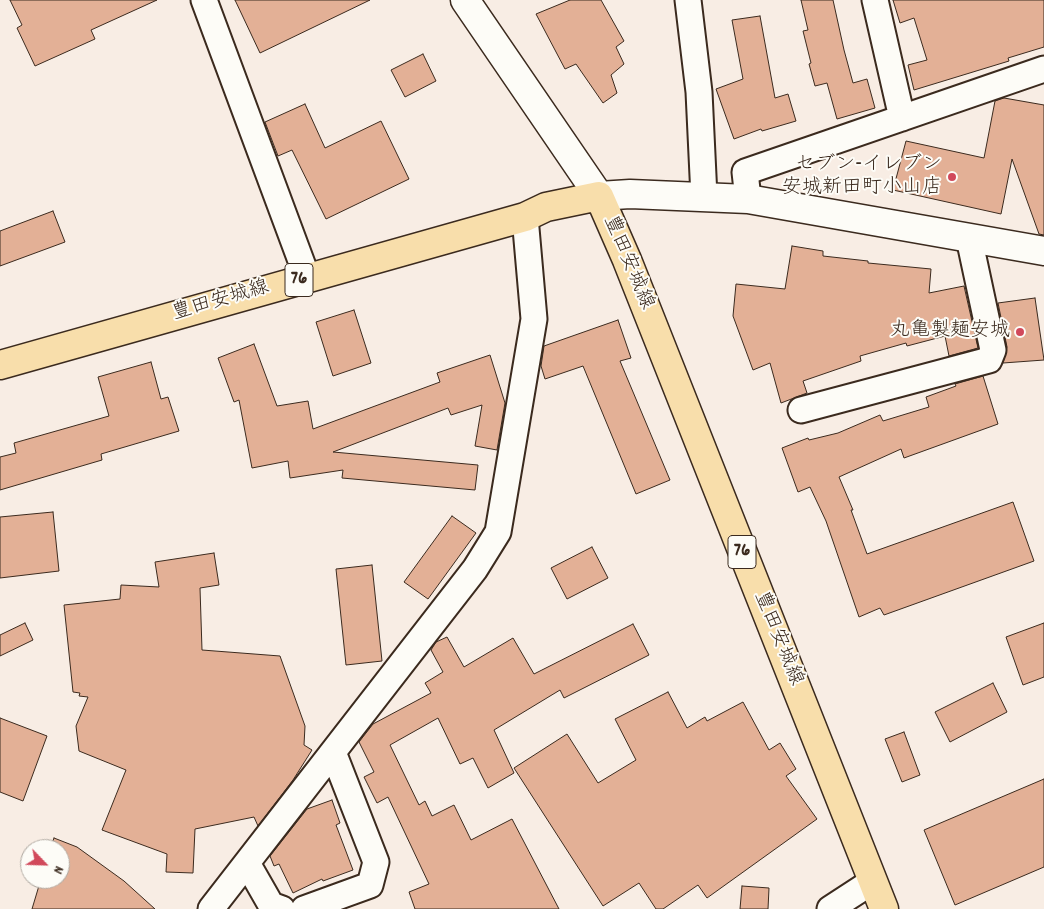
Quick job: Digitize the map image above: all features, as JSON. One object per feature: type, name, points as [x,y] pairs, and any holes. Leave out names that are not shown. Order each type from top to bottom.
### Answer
[{"type":"main road","name":"豊田安城線","points":[[0,365],[525,217],[546,207],[599,196],[627,260],[884,909]]},
{"type":"street","points":[[204,0],[307,277]]},
{"type":"street","points":[[465,0],[599,196],[630,194],[748,199],[1044,251]]},
{"type":"street","points":[[688,0],[699,92],[704,198]]},
{"type":"street","points":[[875,0],[902,118]]},
{"type":"street","points":[[748,199],[745,172],[1044,68]]},
{"type":"street","points":[[211,909],[475,568],[498,532],[534,319],[525,217]]},
{"type":"street","points":[[801,410],[989,360],[993,350],[970,238]]},
{"type":"street","points":[[304,909],[370,885],[376,862],[333,752]]},
{"type":"street","points":[[247,863],[271,905],[282,909]]},
{"type":"street","points":[[830,909],[873,881]]},
{"type":"building","points":[[10,0],[157,0],[91,30],[95,39],[35,66],[17,28],[22,25]]},
{"type":"building","points":[[235,0],[370,0],[260,53]]},
{"type":"building","points":[[570,0],[601,0],[624,41],[616,47],[624,64],[611,75],[617,93],[603,103],[576,64],[565,69],[536,14]]},
{"type":"building","points":[[801,0],[833,0],[853,83],[867,79],[875,108],[837,119],[827,83],[815,86],[803,31],[808,30]]},
{"type":"building","points":[[893,0],[1044,0],[1044,47],[1008,58],[1009,61],[914,90],[908,65],[927,60],[914,18],[900,23]]},
{"type":"building","points":[[760,16],[775,98],[788,94],[796,121],[762,131],[761,129],[734,139],[716,89],[743,79],[732,20]]},
{"type":"building","points":[[423,54],[436,81],[405,97],[391,70]]},
{"type":"building","points":[[1004,98],[1044,105],[1044,235],[1039,234],[1012,159],[1001,214],[893,190],[906,141],[984,158],[995,101]]},
{"type":"building","points":[[305,104],[325,148],[381,121],[409,179],[326,219],[292,150],[278,156],[265,122]]},
{"type":"building","points":[[53,211],[65,242],[0,266],[0,231]]},
{"type":"building","points":[[792,246],[823,251],[823,256],[868,261],[868,263],[931,269],[929,293],[964,286],[978,348],[949,356],[945,336],[907,346],[906,343],[860,356],[861,361],[803,381],[807,393],[781,403],[770,363],[753,370],[733,316],[736,284],[785,289]]},
{"type":"building","name":"丸亀製麺安城","points":[[1035,298],[1044,360],[1003,363],[1007,347],[998,303]]},
{"type":"building","points":[[354,310],[371,363],[333,376],[316,322]]},
{"type":"building","points":[[618,320],[631,358],[620,361],[670,480],[636,494],[583,366],[545,379],[541,366],[544,346]]},
{"type":"building","points":[[254,344],[277,406],[308,401],[313,429],[440,382],[437,373],[490,355],[505,403],[497,450],[475,446],[482,405],[451,415],[448,408],[333,452],[478,465],[475,490],[342,478],[343,470],[290,478],[288,461],[252,468],[239,400],[234,402],[218,358]]},
{"type":"building","points":[[151,362],[161,399],[168,397],[179,431],[101,454],[102,460],[0,490],[0,457],[16,453],[14,443],[109,416],[98,377]]},
{"type":"building","points":[[983,376],[998,424],[904,458],[901,449],[839,477],[853,510],[851,510],[867,554],[1013,502],[1034,561],[884,615],[880,608],[859,617],[826,521],[810,487],[798,492],[782,448],[808,438],[809,440],[838,433],[880,415],[883,421],[929,407],[926,397],[956,386],[955,384]]},
{"type":"building","points":[[53,512],[59,571],[0,578],[0,517]]},
{"type":"building","points":[[452,516],[476,533],[428,599],[404,582]]},
{"type":"building","points":[[592,547],[608,578],[567,599],[551,568]]},
{"type":"building","points":[[214,553],[219,585],[200,588],[202,650],[280,656],[305,726],[304,745],[312,750],[293,780],[258,826],[254,817],[195,829],[193,873],[166,872],[167,854],[102,830],[126,770],[79,751],[76,726],[88,697],[79,696],[80,693],[73,692],[64,605],[120,599],[121,585],[159,587],[155,562]]},
{"type":"building","points":[[372,565],[382,661],[346,665],[336,569]]},
{"type":"building","points":[[25,623],[33,640],[0,656],[0,635]]},
{"type":"building","points":[[1044,623],[1044,677],[1023,685],[1006,637]]},
{"type":"building","points":[[633,624],[649,655],[564,698],[560,690],[494,730],[514,773],[488,788],[473,758],[460,764],[438,718],[390,745],[419,805],[425,801],[432,816],[454,805],[471,840],[512,819],[559,909],[415,909],[409,892],[429,884],[388,797],[377,803],[364,777],[374,772],[359,742],[373,724],[431,693],[425,683],[443,672],[431,650],[436,642],[447,637],[464,667],[513,638],[534,674]]},
{"type":"building","points":[[993,683],[1007,712],[950,742],[935,712]]},
{"type":"building","points":[[668,692],[687,728],[705,717],[707,721],[743,702],[769,750],[780,743],[796,769],[786,776],[817,819],[707,898],[698,885],[663,909],[656,909],[639,883],[603,906],[514,768],[567,734],[598,783],[636,760],[615,719]]},
{"type":"building","points":[[0,718],[47,736],[23,801],[0,792]]},
{"type":"building","points":[[904,732],[920,775],[902,782],[885,739]]},
{"type":"building","points":[[1044,779],[1044,867],[955,905],[924,830]]},
{"type":"building","points":[[332,800],[340,823],[336,825],[353,870],[323,881],[322,879],[293,893],[279,864],[274,866],[270,856],[307,809]]},
{"type":"building","points":[[70,844],[77,847],[124,881],[155,909],[32,909],[38,889],[70,889]]},
{"type":"building","points":[[742,886],[769,888],[768,909],[740,909]]},
{"type":"place","name":"セブン-イレブン 安城新田町小山店","points":[[952,177]]},
{"type":"place","name":"丸亀製麺安城","points":[[1020,332]]}]
